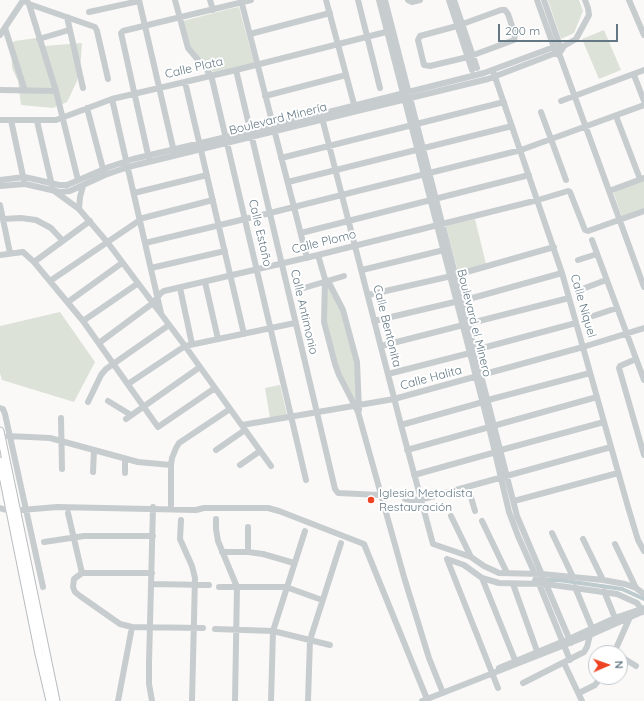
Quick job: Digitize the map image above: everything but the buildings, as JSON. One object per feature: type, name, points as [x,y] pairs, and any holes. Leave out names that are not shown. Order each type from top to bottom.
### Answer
[{"type":"main road","points":[[1,434],[9,509]]},
{"type":"main road","points":[[0,461],[9,509],[56,701]]},
{"type":"main road","points":[[35,619],[50,701]]},
{"type":"street","points":[[90,12],[139,0],[174,152]]},
{"type":"street","name":"Calle Estaño","points":[[175,0],[188,48],[211,76],[306,480]]},
{"type":"street","points":[[210,0],[213,10]]},
{"type":"street","points":[[149,158],[121,34],[123,31],[213,10],[241,1],[252,0]]},
{"type":"street","points":[[326,0],[355,108]]},
{"type":"street","points":[[358,0],[380,88]]},
{"type":"street","name":"Boulevard el Minero","points":[[379,0],[390,31],[428,174],[505,477],[513,524],[570,641]]},
{"type":"street","name":"Boulevard el Minero","points":[[386,0],[390,31]]},
{"type":"street","points":[[408,0],[412,2],[420,0]]},
{"type":"street","points":[[449,0],[460,25]]},
{"type":"street","points":[[454,0],[460,25],[475,69]]},
{"type":"street","points":[[537,0],[559,50]]},
{"type":"street","points":[[544,0],[574,96],[644,287]]},
{"type":"street","points":[[559,50],[578,37],[588,18],[589,11],[585,0]]},
{"type":"street","points":[[629,0],[644,35]]},
{"type":"street","points":[[0,35],[22,2],[27,1],[29,4],[91,25],[96,28],[108,79]]},
{"type":"street","points":[[241,1],[307,258]]},
{"type":"street","points":[[29,4],[56,91],[78,180]]},
{"type":"street","points":[[503,10],[508,14],[515,35],[514,40],[470,56],[426,66],[423,63],[418,40],[420,36],[460,25],[503,10]]},
{"type":"street","points":[[250,34],[330,12]]},
{"type":"street","points":[[67,17],[83,88]]},
{"type":"street","points":[[4,28],[25,91]]},
{"type":"street","points":[[40,39],[69,30]]},
{"type":"street","name":"Calle Plata","points":[[0,120],[53,120],[112,99],[236,70],[390,31]]},
{"type":"street","name":"Boulevard Minería","points":[[407,96],[559,50]]},
{"type":"street","name":"Boulevard Minería","points":[[0,180],[24,181],[52,187],[66,192],[83,186],[103,169],[274,129],[355,108],[495,77],[559,50]]},
{"type":"street","name":"Calle Antimonio","points":[[236,70],[335,491],[338,493],[380,495]]},
{"type":"street","name":"Calle Níquel","points":[[493,70],[562,273],[612,447],[618,473],[638,540],[644,551]]},
{"type":"street","points":[[561,101],[644,70]]},
{"type":"street","points":[[634,74],[644,101]]},
{"type":"street","points":[[265,96],[346,75]]},
{"type":"street","points":[[185,82],[244,334]]},
{"type":"street","points":[[0,90],[56,91]]},
{"type":"street","points":[[112,99],[161,315]]},
{"type":"street","points":[[281,158],[504,102]]},
{"type":"street","points":[[145,243],[521,150],[644,106]]},
{"type":"street","points":[[87,108],[103,169]]},
{"type":"street","points":[[540,112],[566,180]]},
{"type":"street","points":[[609,191],[642,178],[616,116]]},
{"type":"street","name":"Calle Bentonita","points":[[322,117],[362,270],[400,425],[433,544],[471,557]]},
{"type":"street","points":[[11,120],[24,181]]},
{"type":"street","points":[[37,121],[52,187],[79,209],[108,243],[137,284],[185,346],[270,466]]},
{"type":"street","points":[[288,182],[512,126]]},
{"type":"street","name":"Boulevard Minería","points":[[52,187],[63,186],[78,180],[105,175],[127,164]]},
{"type":"street","points":[[134,193],[207,175]]},
{"type":"street","points":[[301,233],[529,175]]},
{"type":"street","name":"Boulevard Minería","points":[[0,186],[24,181]]},
{"type":"street","points":[[79,209],[83,186]]},
{"type":"street","name":"Calle Plomo","points":[[99,343],[153,303],[162,292],[307,258],[569,191],[585,230],[588,231],[619,220]]},
{"type":"street","points":[[50,281],[108,243],[140,219],[213,200]]},
{"type":"street","points":[[0,205],[10,253]]},
{"type":"street","points":[[619,220],[644,211]]},
{"type":"street","points":[[3,219],[26,218],[36,220],[51,228],[63,241]]},
{"type":"street","points":[[34,262],[90,221]]},
{"type":"street","points":[[592,240],[644,380]]},
{"type":"street","points":[[368,296],[453,276],[554,248]]},
{"type":"street","points":[[362,270],[447,250]]},
{"type":"street","points":[[151,268],[225,251]]},
{"type":"street","points":[[0,255],[23,252],[34,262],[83,321],[158,427],[215,388]]},
{"type":"street","points":[[578,260],[597,254]]},
{"type":"street","points":[[318,255],[325,281],[344,315],[357,362],[358,408],[380,495],[429,658],[443,693]]},
{"type":"street","points":[[68,302],[122,262]]},
{"type":"street","points":[[374,321],[562,273]]},
{"type":"street","points":[[304,288],[344,276]]},
{"type":"street","points":[[585,288],[606,280]]},
{"type":"street","points":[[325,281],[324,322],[335,364],[358,408]]},
{"type":"street","points":[[205,282],[218,339]]},
{"type":"street","points":[[83,321],[137,284]]},
{"type":"street","points":[[180,288],[192,344]]},
{"type":"street","points":[[381,346],[569,298]]},
{"type":"street","points":[[593,316],[617,308]]},
{"type":"street","points":[[128,384],[185,346],[295,323]]},
{"type":"street","points":[[388,374],[576,323]]},
{"type":"street","points":[[88,402],[103,371],[169,325]]},
{"type":"street","name":"Calle Halita","points":[[216,450],[243,428],[291,417],[358,408],[583,347],[644,328]]},
{"type":"street","points":[[636,359],[619,367],[644,455]]},
{"type":"street","points":[[108,401],[128,417],[200,367]]},
{"type":"street","points":[[400,425],[590,373]]},
{"type":"street","points":[[407,450],[597,397]]},
{"type":"street","points":[[0,408],[3,409],[6,414],[43,587]]},
{"type":"street","points":[[171,506],[171,465],[172,458],[179,444],[230,408]]},
{"type":"street","points":[[61,418],[62,469]]},
{"type":"street","points":[[414,474],[604,422]]},
{"type":"street","points":[[1,434],[11,436],[43,437],[125,459],[148,464],[171,465]]},
{"type":"street","points":[[405,499],[420,499],[468,487],[612,447]]},
{"type":"street","points":[[93,472],[94,450]]},
{"type":"street","points":[[240,465],[260,451]]},
{"type":"street","points":[[125,459],[125,473]]},
{"type":"street","points":[[514,501],[618,473]]},
{"type":"street","name":"Boulevard el Minero","points":[[505,477],[514,501],[520,525],[541,579],[563,643],[567,661],[582,701]]},
{"type":"street","points":[[468,487],[475,511]]},
{"type":"street","points":[[9,509],[48,506],[153,507],[196,510],[204,508]]},
{"type":"street","points":[[153,507],[196,506],[204,508],[273,509],[364,544],[425,700],[563,643]]},
{"type":"street","points":[[152,701],[149,684],[153,507]]},
{"type":"street","points":[[68,513],[82,573]]},
{"type":"street","points":[[451,516],[471,557],[492,571],[617,594],[634,601],[643,610]]},
{"type":"street","points":[[216,518],[216,534],[237,587],[235,701]]},
{"type":"street","points":[[181,520],[180,539],[194,572],[195,585],[192,701]]},
{"type":"street","points":[[482,521],[507,573]]},
{"type":"street","points":[[248,527],[248,552]]},
{"type":"street","points":[[271,701],[273,631],[305,531]]},
{"type":"street","points":[[552,533],[573,577]]},
{"type":"street","points":[[44,542],[73,537],[153,536]]},
{"type":"street","points":[[583,539],[603,580]]},
{"type":"street","points":[[308,701],[310,640],[342,543]]},
{"type":"street","points":[[615,544],[636,588]]},
{"type":"street","points":[[222,552],[248,552],[263,554],[294,563]]},
{"type":"street","points":[[498,688],[490,674],[447,559],[464,565],[482,578],[499,583],[513,584],[541,579],[573,577],[625,584],[636,588],[644,594]]},
{"type":"street","points":[[152,573],[82,573],[76,577],[73,582],[73,588],[78,595],[120,624],[132,627],[151,628],[202,628]]},
{"type":"street","points":[[482,578],[515,660]]},
{"type":"street","points":[[152,584],[210,586]]},
{"type":"street","points":[[513,584],[537,651]]},
{"type":"street","points":[[219,587],[286,587],[322,600]]},
{"type":"street","points":[[575,587],[592,628]]},
{"type":"street","points":[[604,591],[616,618]]},
{"type":"street","points":[[490,674],[515,660],[537,651],[590,636],[643,610]]},
{"type":"street","points":[[570,641],[592,628],[616,618],[643,610]]},
{"type":"street","points":[[618,645],[630,617]]},
{"type":"street","points":[[118,701],[132,627]]},
{"type":"street","points":[[215,629],[273,631],[330,645]]},
{"type":"street","points":[[523,683],[584,652],[587,648],[590,636]]},
{"type":"street","points":[[628,661],[636,666]]},
{"type":"street","points":[[579,693],[595,685]]},
{"type":"shaded area","points":[[548,0],[579,0],[583,11],[574,33],[561,39]]},
{"type":"shaded area","points":[[239,7],[254,63],[214,73],[190,47],[183,21]]},
{"type":"shaded area","points":[[604,30],[621,70],[599,79],[582,39]]},
{"type":"shaded area","points":[[36,38],[44,46],[82,43],[80,70],[77,81],[67,102],[53,108],[21,105],[18,81],[12,68],[11,43]]},
{"type":"shaded area","points":[[644,180],[644,209],[622,217],[613,191]]},
{"type":"shaded area","points":[[475,219],[486,264],[458,272],[446,226]]},
{"type":"shaded area","points":[[325,288],[330,288],[342,312],[357,368],[359,400],[355,402],[338,370],[326,320]]},
{"type":"shaded area","points":[[60,312],[95,362],[74,402],[2,380],[0,373],[0,326]]},
{"type":"shaded area","points":[[280,385],[287,415],[270,418],[265,388]]},
{"type":"waterway","points":[[534,580],[559,580],[622,589],[644,599]]},
{"type":"place","name":"Iglesia Metodista Restauración","points":[[371,500]]}]
